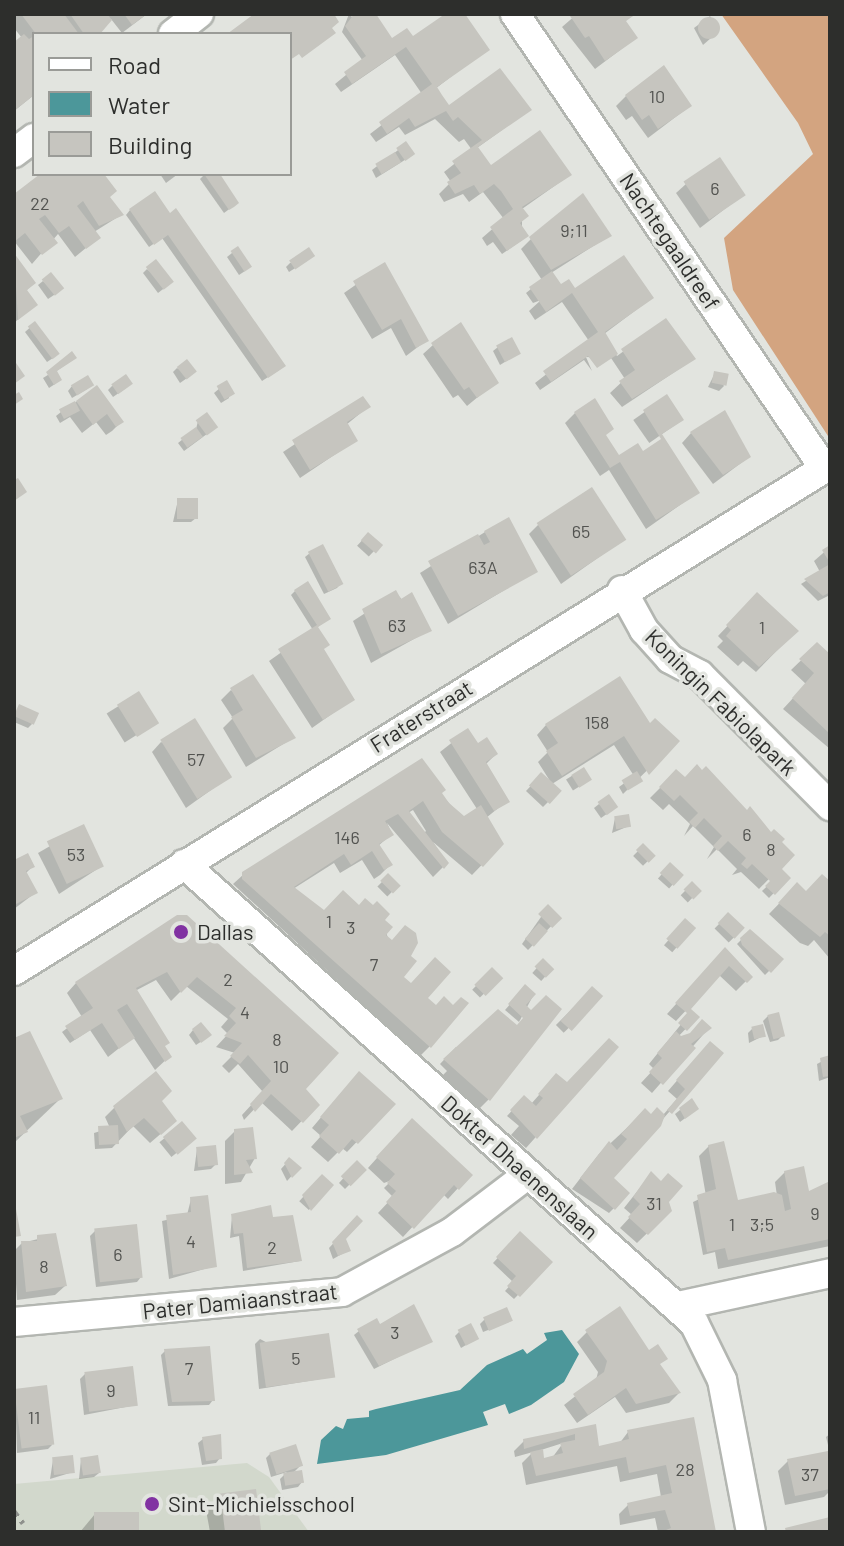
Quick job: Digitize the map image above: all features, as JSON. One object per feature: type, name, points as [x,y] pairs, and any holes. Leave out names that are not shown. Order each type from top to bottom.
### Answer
[{"type":"street","points":[[176,32],[199,14]]},
{"type":"street","name":"Nachtegaaldreef","points":[[515,14],[827,467]]},
{"type":"street","points":[[14,153],[32,140]]},
{"type":"street","name":"Fraterstraat","points":[[14,971],[622,590],[827,467]]},
{"type":"street","name":"Koningin Fabiolapark","points":[[622,590],[644,630],[670,659],[700,675],[830,806]]},
{"type":"street","name":"Dokter Dhaenenslaan","points":[[184,864],[527,1175],[678,1306],[707,1343],[722,1380],[751,1532]]},
{"type":"street","name":"Pater Damiaanstraat","points":[[14,1322],[342,1292],[452,1232],[527,1175]]},
{"type":"street","points":[[678,1306],[830,1273]]},
{"type":"path","points":[[14,1511],[23,1523]]},
{"type":"shaded area","points":[[721,14],[830,14],[828,436],[733,290],[724,238],[813,154],[798,123]]},
{"type":"shaded area","name":"Sint-Michielsschool","points":[[247,1463],[269,1477],[309,1532],[14,1532],[14,1484]]},
{"type":"water","points":[[562,1330],[579,1354],[564,1382],[531,1405],[509,1414],[505,1404],[483,1412],[488,1425],[386,1455],[317,1464],[321,1440],[336,1426],[343,1429],[347,1419],[369,1417],[369,1411],[460,1390],[487,1365],[523,1349],[527,1354],[547,1340],[544,1333]]},
{"type":"building","points":[[21,14],[64,14],[78,32],[34,32]]},
{"type":"building","points":[[70,14],[107,14],[112,20],[102,32],[83,32]]},
{"type":"building","points":[[124,14],[147,14],[132,25]]},
{"type":"building","points":[[254,14],[334,14],[339,22],[332,28],[336,33],[302,58],[299,54],[292,59],[292,32],[230,32]]},
{"type":"building","points":[[354,14],[376,14],[392,38],[407,28],[413,36],[445,14],[465,14],[490,50],[437,87],[442,95],[449,105],[500,68],[532,110],[478,147],[491,165],[540,130],[572,175],[522,207],[529,216],[520,223],[529,236],[507,251],[490,227],[513,209],[501,191],[494,184],[480,194],[474,185],[455,194],[447,182],[461,173],[452,161],[482,140],[458,117],[453,121],[446,111],[415,127],[409,118],[387,134],[379,122],[432,84],[406,47],[352,84],[344,72],[366,56],[345,26]]},
{"type":"building","points":[[636,14],[626,21],[638,38],[605,61],[589,36],[585,38],[570,16]]},
{"type":"building","points":[[709,17],[717,20],[720,28],[717,36],[709,39],[701,36],[698,28],[701,20]]},
{"type":"building","points":[[24,34],[29,39],[32,37],[32,97],[14,111],[14,42]]},
{"type":"building","points":[[664,65],[692,106],[658,129],[649,115],[642,120],[625,95]]},
{"type":"building","points":[[406,141],[415,154],[405,161],[396,148]]},
{"type":"building","points":[[395,152],[401,162],[381,174],[375,164]]},
{"type":"building","points":[[720,157],[746,195],[709,220],[684,182]]},
{"type":"building","points":[[37,176],[106,176],[117,191],[110,197],[124,215],[99,226],[83,201],[77,206],[101,238],[86,249],[69,226],[59,233],[45,215],[39,219],[58,243],[42,255],[25,233],[14,242],[14,194]]},
{"type":"building","points":[[205,176],[221,176],[239,203],[229,210]]},
{"type":"building","points":[[155,191],[170,213],[176,208],[286,366],[268,378],[168,235],[154,245],[129,209]]},
{"type":"building","points":[[583,193],[612,236],[551,270],[529,237]]},
{"type":"building","points":[[238,246],[252,267],[245,272],[231,251]]},
{"type":"building","points":[[309,247],[315,256],[295,270],[289,260]]},
{"type":"building","points":[[14,253],[36,283],[27,290],[38,305],[18,320]]},
{"type":"building","points":[[624,255],[654,298],[605,332],[618,354],[597,368],[588,356],[551,382],[543,371],[598,332],[572,293],[546,312],[529,287],[552,271],[561,284],[569,279],[575,288]]},
{"type":"building","points":[[156,259],[174,282],[164,290],[146,267]]},
{"type":"building","points":[[385,262],[429,341],[416,348],[401,319],[382,330],[353,281]]},
{"type":"building","points":[[51,272],[64,288],[55,296],[42,280]]},
{"type":"building","points":[[666,318],[696,359],[632,399],[619,381],[635,370],[621,349]]},
{"type":"building","points":[[35,321],[60,354],[52,359],[28,326]]},
{"type":"building","points":[[461,322],[499,383],[477,398],[469,387],[464,390],[431,343]]},
{"type":"building","points":[[512,337],[521,354],[505,362],[496,345]]},
{"type":"building","points":[[72,351],[77,358],[57,371],[62,380],[54,385],[46,372]]},
{"type":"building","points":[[187,359],[197,372],[187,380],[177,367]]},
{"type":"building","points":[[14,360],[25,376],[14,384]]},
{"type":"building","points":[[714,371],[729,374],[726,386],[712,383]]},
{"type":"building","points":[[126,374],[133,384],[118,394],[111,384]]},
{"type":"building","points":[[88,375],[94,385],[77,396],[71,385]]},
{"type":"building","points":[[227,380],[235,394],[225,400],[217,386]]},
{"type":"building","points":[[97,385],[124,422],[116,427],[107,414],[93,425],[76,401]]},
{"type":"building","points":[[19,392],[23,399],[14,405],[14,395]]},
{"type":"building","points":[[667,394],[684,420],[662,434],[700,493],[656,520],[620,462],[610,468],[574,412],[595,398],[614,429],[606,435],[619,455],[638,443],[643,451],[661,439],[643,410]]},
{"type":"building","points":[[363,396],[371,407],[347,422],[358,441],[310,470],[292,440]]},
{"type":"building","points":[[75,401],[80,411],[64,419],[59,409]]},
{"type":"building","points":[[725,410],[751,457],[723,475],[690,432]]},
{"type":"building","points":[[207,412],[218,427],[207,436],[196,420]]},
{"type":"building","points":[[196,427],[203,437],[187,448],[180,438]]},
{"type":"building","points":[[18,478],[27,492],[14,501],[14,480]]},
{"type":"building","points":[[592,487],[626,540],[571,576],[537,523]]},
{"type":"building","points":[[177,498],[198,498],[198,519],[177,519]]},
{"type":"building","points":[[509,517],[538,572],[458,616],[428,561],[478,534],[484,545],[490,542],[484,531]]},
{"type":"building","points":[[368,532],[383,545],[376,553],[361,540]]},
{"type":"building","points":[[323,544],[343,584],[328,592],[308,552]]},
{"type":"building","points":[[830,545],[830,563],[822,550]]},
{"type":"building","points":[[830,564],[830,592],[823,596],[804,579]]},
{"type":"building","points":[[308,581],[331,619],[318,627],[330,645],[324,649],[355,700],[323,720],[278,649],[317,625],[294,590]]},
{"type":"building","points":[[396,590],[401,599],[412,592],[432,631],[381,654],[362,609]]},
{"type":"building","points":[[757,592],[799,631],[759,667],[726,636],[731,630],[726,625]]},
{"type":"building","points":[[817,642],[830,654],[830,734],[792,698],[814,673],[799,659]]},
{"type":"building","points":[[253,674],[296,738],[256,758],[231,717],[243,710],[230,688]]},
{"type":"building","points":[[620,676],[650,723],[655,718],[680,741],[649,775],[624,736],[562,776],[546,751],[558,743],[545,724]]},
{"type":"building","points":[[139,691],[159,723],[137,737],[117,705]]},
{"type":"building","points":[[19,704],[39,713],[34,725],[14,716]]},
{"type":"building","points":[[195,718],[232,777],[197,799],[160,740]]},
{"type":"building","points":[[468,728],[478,743],[487,737],[498,754],[486,762],[510,802],[494,811],[449,740]]},
{"type":"building","points":[[422,758],[446,790],[442,793],[449,803],[464,816],[481,805],[504,844],[483,867],[442,832],[423,801],[409,811],[449,863],[444,869],[398,814],[385,821],[394,835],[379,844],[393,865],[384,870],[372,851],[351,865],[344,854],[294,887],[324,910],[343,890],[359,905],[365,898],[373,905],[377,901],[390,914],[385,920],[393,927],[386,935],[392,940],[405,925],[416,933],[418,943],[411,956],[417,961],[404,977],[411,983],[435,957],[451,972],[428,998],[436,1005],[444,996],[453,1005],[461,997],[469,1003],[431,1048],[242,879],[242,872]]},
{"type":"building","points":[[697,764],[702,770],[706,766],[747,810],[750,806],[771,832],[774,829],[785,839],[782,842],[795,855],[782,869],[791,878],[775,895],[765,886],[770,881],[752,864],[747,869],[741,864],[746,858],[728,841],[718,851],[713,846],[722,836],[704,818],[695,828],[689,822],[698,813],[680,795],[674,801],[659,787],[676,769],[685,777]]},
{"type":"building","points":[[584,767],[592,780],[579,788],[571,775]]},
{"type":"building","points":[[637,771],[643,781],[628,791],[622,780]]},
{"type":"building","points":[[541,772],[562,791],[550,804],[529,785]]},
{"type":"building","points":[[609,794],[618,807],[607,815],[598,802]]},
{"type":"building","points":[[629,814],[631,827],[616,829],[614,816]]},
{"type":"building","points":[[84,824],[104,867],[67,884],[47,841]]},
{"type":"building","points":[[643,843],[656,856],[649,863],[636,850]]},
{"type":"building","points":[[28,853],[35,867],[26,871],[38,893],[14,905],[14,860]]},
{"type":"building","points":[[670,862],[684,875],[674,886],[660,873]]},
{"type":"building","points":[[388,873],[401,886],[393,894],[380,881]]},
{"type":"building","points":[[822,874],[830,881],[830,936],[825,932],[820,937],[778,903],[797,882],[806,891]]},
{"type":"building","points":[[692,881],[702,891],[693,899],[684,889]]},
{"type":"building","points":[[548,904],[562,918],[552,928],[538,914]]},
{"type":"building","points":[[728,912],[745,928],[735,939],[718,923]]},
{"type":"building","points":[[177,915],[187,915],[339,1053],[306,1089],[320,1105],[303,1123],[271,1094],[255,1112],[250,1104],[271,1081],[248,1055],[240,1064],[230,1056],[242,1043],[224,1036],[236,1023],[229,1016],[236,1008],[197,977],[181,993],[167,972],[136,988],[170,1043],[165,1046],[172,1057],[165,1062],[127,1004],[117,1010],[135,1038],[119,1049],[102,1023],[75,1040],[65,1026],[93,1008],[75,982]]},
{"type":"building","points":[[685,918],[696,928],[677,949],[666,939]]},
{"type":"building","points":[[539,923],[548,931],[534,947],[525,939]]},
{"type":"building","points":[[750,929],[784,959],[771,973],[742,945],[740,938]]},
{"type":"building","points":[[725,947],[753,977],[747,983],[729,966],[691,1009],[700,1017],[687,1031],[678,1023],[687,1013],[675,1003]]},
{"type":"building","points":[[543,958],[554,969],[546,978],[535,966]]},
{"type":"building","points":[[492,967],[503,978],[486,996],[474,985]]},
{"type":"building","points":[[525,984],[536,994],[526,1005],[531,1010],[546,995],[562,1009],[490,1101],[443,1059],[498,1009],[517,1025],[523,1018],[508,1004]]},
{"type":"building","points":[[592,986],[603,996],[572,1031],[561,1021]]},
{"type":"building","points":[[779,1012],[785,1036],[773,1039],[767,1015]]},
{"type":"building","points":[[702,1019],[712,1028],[691,1044],[696,1048],[663,1085],[649,1072],[662,1058],[657,1053],[676,1031],[681,1036],[690,1033]]},
{"type":"building","points":[[201,1022],[212,1035],[201,1043],[192,1029]]},
{"type":"building","points":[[763,1024],[766,1037],[754,1039],[751,1027]]},
{"type":"building","points":[[30,1031],[63,1099],[20,1116],[28,1132],[14,1138],[14,1038]]},
{"type":"building","points":[[609,1038],[619,1047],[537,1139],[510,1110],[524,1095],[536,1106],[543,1098],[538,1094],[556,1073],[567,1082]]},
{"type":"building","points":[[710,1041],[724,1053],[672,1114],[667,1110],[685,1089],[676,1080]]},
{"type":"building","points":[[830,1055],[830,1076],[823,1077],[820,1058]]},
{"type":"building","points":[[156,1071],[172,1091],[162,1101],[177,1121],[161,1135],[144,1118],[127,1132],[113,1106]]},
{"type":"building","points":[[359,1071],[396,1104],[358,1144],[352,1139],[339,1154],[319,1136],[329,1125],[320,1117]]},
{"type":"building","points":[[692,1098],[699,1109],[685,1119],[679,1108]]},
{"type":"building","points":[[657,1107],[665,1115],[661,1126],[614,1178],[630,1193],[615,1210],[580,1178],[609,1141],[617,1150],[627,1139],[621,1134],[645,1108],[651,1114]]},
{"type":"building","points":[[412,1118],[473,1175],[459,1190],[454,1185],[414,1229],[386,1202],[396,1191],[387,1183],[395,1174],[376,1157]]},
{"type":"building","points":[[182,1121],[197,1139],[178,1155],[163,1137]]},
{"type":"building","points":[[118,1125],[119,1144],[99,1145],[98,1126]]},
{"type":"building","points":[[253,1127],[257,1159],[246,1160],[253,1173],[234,1175],[234,1129]]},
{"type":"building","points":[[724,1141],[738,1200],[774,1192],[782,1195],[785,1211],[791,1209],[784,1171],[804,1166],[809,1191],[830,1181],[830,1239],[728,1260],[725,1248],[707,1252],[697,1195],[716,1189],[708,1145]]},
{"type":"building","points":[[216,1145],[218,1165],[198,1167],[196,1147]]},
{"type":"building","points":[[289,1157],[302,1168],[292,1178],[284,1163]]},
{"type":"building","points":[[357,1160],[367,1170],[351,1186],[341,1176]]},
{"type":"building","points":[[651,1171],[661,1181],[668,1173],[683,1186],[669,1202],[672,1211],[648,1235],[628,1217],[640,1204],[633,1197]]},
{"type":"building","points":[[322,1174],[334,1185],[311,1211],[302,1195]]},
{"type":"building","points":[[208,1195],[217,1267],[173,1275],[166,1215],[191,1212],[190,1197]]},
{"type":"building","points":[[14,1198],[21,1236],[14,1237]]},
{"type":"building","points":[[271,1205],[273,1217],[293,1215],[302,1261],[247,1268],[243,1233],[234,1234],[231,1214]]},
{"type":"building","points":[[357,1215],[363,1221],[346,1239],[351,1251],[338,1256],[332,1242]]},
{"type":"building","points":[[137,1224],[143,1278],[100,1282],[94,1228]]},
{"type":"building","points":[[520,1231],[553,1262],[520,1297],[507,1286],[516,1276],[496,1257]]},
{"type":"building","points":[[56,1233],[67,1286],[26,1292],[21,1241],[37,1241],[37,1235]]},
{"type":"building","points":[[414,1304],[433,1342],[379,1366],[357,1329],[377,1318],[380,1324]]},
{"type":"building","points":[[620,1306],[649,1350],[658,1344],[668,1359],[660,1364],[681,1393],[636,1404],[626,1388],[588,1415],[573,1394],[604,1372],[607,1361],[585,1330]]},
{"type":"building","points":[[507,1307],[513,1321],[489,1331],[483,1317]]},
{"type":"building","points":[[471,1323],[479,1339],[466,1346],[458,1330]]},
{"type":"building","points":[[329,1333],[335,1378],[266,1387],[260,1343]]},
{"type":"building","points":[[210,1346],[215,1401],[172,1402],[164,1349]]},
{"type":"building","points":[[133,1366],[138,1406],[89,1412],[84,1372]]},
{"type":"building","points":[[47,1385],[54,1445],[22,1449],[14,1389]]},
{"type":"building","points":[[694,1417],[716,1532],[661,1532],[671,1528],[665,1510],[630,1516],[627,1503],[672,1493],[666,1465],[629,1473],[626,1457],[536,1476],[530,1452],[543,1449],[544,1458],[563,1453],[560,1443],[575,1440],[575,1434],[524,1449],[523,1439],[596,1424],[599,1446],[629,1439],[627,1430]]},
{"type":"building","points":[[221,1434],[222,1459],[206,1461],[202,1437]]},
{"type":"building","points":[[296,1444],[303,1466],[276,1475],[269,1453]]},
{"type":"building","points":[[828,1451],[830,1489],[795,1496],[787,1459]]},
{"type":"building","points":[[73,1455],[75,1473],[54,1475],[52,1457]]},
{"type":"building","points":[[98,1455],[101,1473],[83,1476],[80,1458]]},
{"type":"building","points":[[302,1470],[304,1483],[285,1486],[283,1473]]},
{"type":"building","points":[[256,1489],[261,1532],[225,1532],[220,1493]]},
{"type":"building","points":[[94,1512],[139,1512],[139,1532],[94,1532]]},
{"type":"building","points":[[830,1517],[830,1532],[786,1532],[785,1528]]},
{"type":"place","name":"Dallas","points":[[181,932]]},
{"type":"place","name":"Sint-Michielsschool","points":[[152,1504]]}]
